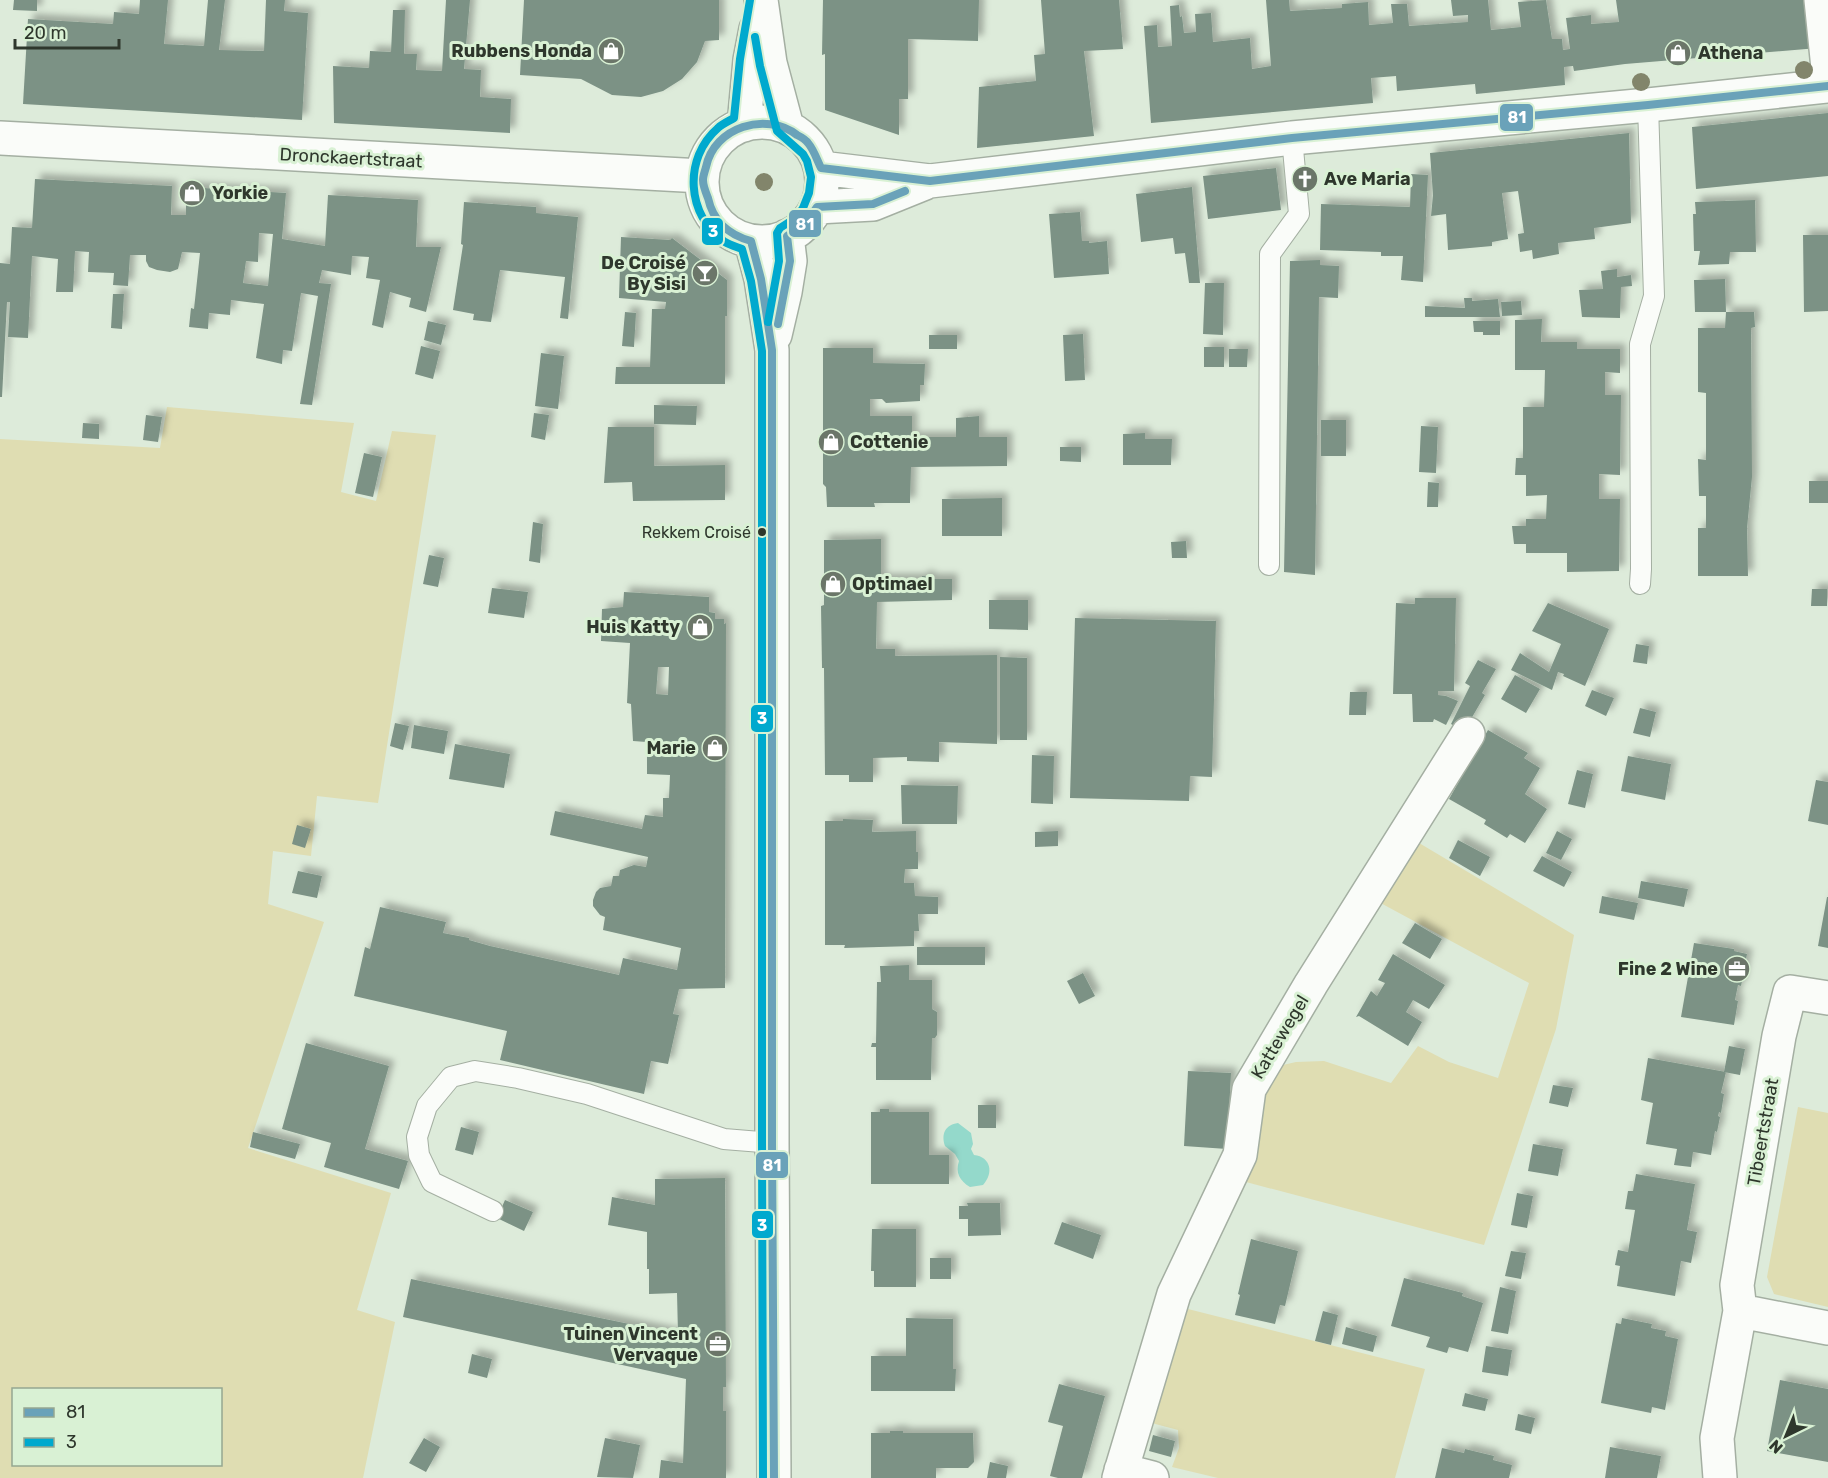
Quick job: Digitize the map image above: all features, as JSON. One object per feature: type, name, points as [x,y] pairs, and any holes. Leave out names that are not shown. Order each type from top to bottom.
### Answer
[{"type":"main road","points":[[1821,0],[1828,68]]},
{"type":"main road","points":[[744,125],[750,60],[761,3]]},
{"type":"main road","points":[[761,3],[770,63],[787,127]]},
{"type":"main road","points":[[821,168],[930,181],[1292,138],[1828,86]]},
{"type":"main road","points":[[770,122],[787,127],[812,147],[821,168],[822,190],[817,207],[805,224],[787,236],[770,242],[742,239],[727,231],[713,216],[704,197],[702,176],[708,156],[720,139],[737,127],[770,122]]},
{"type":"main road","name":"Dronckaertstraat","points":[[0,138],[702,176]]},
{"type":"main road","points":[[817,207],[873,204],[930,181]]},
{"type":"main road","points":[[772,350],[790,261],[787,236]]},
{"type":"main road","points":[[751,241],[761,279],[772,350],[774,1478]]},
{"type":"main road","name":"Kattewegel","points":[[1152,1478],[1120,1474],[1174,1294],[1240,1155],[1249,1089],[1311,984],[1468,735]]},
{"type":"main road","name":"Tibeertstraat","points":[[1720,1478],[1717,1438],[1740,1311],[1737,1285],[1779,1036],[1790,992],[1828,998]]},
{"type":"main road","points":[[1740,1311],[1828,1328]]},
{"type":"lane","points":[[1640,584],[1640,344],[1654,296],[1648,105]]},
{"type":"lane","points":[[1269,565],[1270,254],[1299,214],[1292,138]]},
{"type":"lane","points":[[493,1211],[432,1182],[418,1155],[417,1137],[428,1106],[451,1077],[475,1071],[518,1078],[587,1094],[724,1139],[772,1143]]},
{"type":"shaded area","points":[[167,407],[354,423],[341,492],[376,501],[392,431],[436,435],[378,803],[317,796],[311,856],[273,851],[268,904],[324,922],[248,1148],[391,1193],[357,1310],[395,1322],[363,1478],[0,1478],[0,439],[160,448]]},
{"type":"shaded area","points":[[1414,840],[1574,935],[1556,1029],[1484,1245],[1240,1182],[1270,1068],[1296,1062],[1324,1061],[1391,1083],[1418,1046],[1449,1062],[1498,1078],[1529,983],[1375,900]]},
{"type":"shaded area","points":[[1798,1107],[1828,1113],[1828,1307],[1774,1294],[1767,1277]]},
{"type":"shaded area","points":[[1188,1309],[1425,1369],[1395,1478],[1218,1478],[1172,1467],[1179,1448],[1178,1430],[1144,1421]]},
{"type":"water","points":[[958,1123],[971,1133],[973,1144],[971,1149],[974,1155],[980,1156],[989,1166],[989,1176],[983,1185],[970,1187],[964,1182],[958,1173],[959,1161],[955,1154],[945,1146],[945,1131]]},
{"type":"building","points":[[14,0],[37,0],[37,11],[13,10]]},
{"type":"building","points":[[140,0],[168,0],[164,44],[204,46],[208,0],[225,0],[219,50],[264,51],[266,0],[285,0],[284,11],[308,13],[302,120],[23,104],[28,19],[113,24],[114,12],[139,14]]},
{"type":"building","points":[[446,0],[470,0],[464,69],[481,70],[480,97],[511,99],[510,133],[334,123],[333,66],[369,68],[370,51],[391,52],[393,10],[405,10],[404,54],[417,54],[416,70],[442,71]]},
{"type":"building","name":"Rubbens Honda","points":[[524,0],[719,0],[719,40],[705,41],[697,62],[682,79],[663,91],[641,97],[612,95],[581,79],[520,75]]},
{"type":"building","points":[[823,0],[979,0],[978,41],[908,39],[908,99],[899,99],[899,135],[825,110],[825,54],[822,55]]},
{"type":"building","points":[[1041,0],[1119,0],[1123,49],[1084,51],[1094,136],[977,148],[979,87],[1036,81],[1034,55],[1045,54]]},
{"type":"building","points":[[1266,0],[1289,0],[1290,11],[1342,8],[1342,4],[1368,2],[1369,25],[1393,23],[1391,4],[1407,4],[1409,26],[1468,22],[1468,15],[1453,16],[1451,0],[1488,0],[1491,30],[1521,27],[1518,2],[1546,0],[1552,39],[1562,39],[1563,50],[1570,49],[1566,18],[1591,15],[1591,24],[1619,22],[1616,0],[1813,0],[1818,48],[1625,64],[1574,71],[1573,66],[1564,67],[1565,85],[1476,94],[1475,84],[1397,91],[1396,76],[1371,78],[1373,103],[1151,123],[1144,26],[1157,25],[1158,47],[1172,46],[1170,6],[1179,5],[1184,33],[1196,32],[1195,14],[1211,13],[1213,42],[1250,38],[1252,69],[1271,66]]},
{"type":"building","points":[[1828,113],[1828,176],[1696,189],[1692,127]]},
{"type":"building","points":[[1629,133],[1631,223],[1594,228],[1595,239],[1558,243],[1559,254],[1533,259],[1532,250],[1520,252],[1518,234],[1524,233],[1518,191],[1502,193],[1508,239],[1492,242],[1492,246],[1448,250],[1446,214],[1431,216],[1433,195],[1430,153]]},
{"type":"building","points":[[1276,168],[1281,210],[1208,219],[1203,176]]},
{"type":"building","points":[[1411,174],[1428,175],[1423,282],[1401,280],[1403,256],[1381,256],[1381,252],[1320,250],[1321,204],[1410,207]]},
{"type":"building","points":[[35,179],[172,186],[171,215],[186,215],[186,187],[286,193],[282,239],[325,246],[328,195],[418,200],[416,247],[441,247],[426,312],[409,307],[411,298],[390,292],[383,328],[372,325],[380,280],[366,278],[369,257],[352,256],[351,275],[322,270],[319,283],[331,284],[312,405],[300,404],[318,296],[301,293],[292,351],[283,350],[282,364],[256,358],[264,304],[231,300],[230,315],[209,313],[208,329],[189,327],[191,308],[194,309],[200,253],[182,252],[178,269],[170,272],[149,267],[146,255],[130,255],[128,286],[113,285],[114,273],[88,272],[89,252],[75,251],[73,292],[56,292],[58,259],[32,256],[28,338],[8,337],[10,302],[7,302],[2,397],[0,397],[0,263],[10,264],[12,227],[32,228]],"holes":[[[259,233],[273,234],[268,286],[243,283],[246,261],[258,262]]]},
{"type":"building","points":[[1192,187],[1200,283],[1189,283],[1185,253],[1175,254],[1173,238],[1141,242],[1136,194]]},
{"type":"building","points":[[1755,200],[1756,252],[1730,252],[1729,264],[1698,265],[1700,251],[1694,251],[1695,202]]},
{"type":"building","points":[[464,202],[536,207],[536,213],[578,217],[568,319],[560,318],[565,277],[500,270],[491,322],[473,320],[474,314],[453,310],[463,245],[461,244]]},
{"type":"building","points":[[1080,212],[1082,241],[1089,241],[1089,243],[1107,241],[1109,274],[1054,278],[1049,214]]},
{"type":"building","points":[[1803,235],[1828,235],[1828,311],[1804,312]]},
{"type":"building","points":[[621,237],[670,240],[672,238],[727,280],[725,384],[615,384],[616,367],[650,367],[652,309],[665,309],[666,302],[619,298]]},
{"type":"building","points":[[1320,260],[1320,265],[1339,266],[1338,298],[1319,297],[1315,575],[1284,572],[1290,261]]},
{"type":"building","points":[[1617,269],[1617,277],[1631,275],[1632,286],[1621,287],[1620,318],[1582,317],[1579,290],[1603,289],[1601,271]]},
{"type":"building","points":[[1725,279],[1726,312],[1695,312],[1694,280]]},
{"type":"building","points":[[1205,283],[1224,283],[1223,335],[1203,334]]},
{"type":"building","points":[[113,294],[124,294],[122,329],[111,328]]},
{"type":"building","points":[[1464,298],[1472,298],[1472,301],[1498,299],[1500,317],[1425,317],[1425,306],[1465,308]]},
{"type":"building","points":[[1521,301],[1522,315],[1502,316],[1501,302]]},
{"type":"building","points":[[625,312],[636,313],[634,347],[622,346]]},
{"type":"building","points":[[1726,312],[1754,312],[1755,327],[1751,328],[1752,477],[1747,528],[1748,576],[1698,576],[1698,528],[1706,528],[1706,496],[1699,496],[1698,459],[1706,460],[1706,393],[1698,392],[1698,328],[1725,328]]},
{"type":"building","points":[[1542,319],[1541,342],[1577,342],[1577,349],[1620,349],[1620,373],[1605,372],[1605,395],[1621,395],[1620,475],[1599,474],[1599,499],[1620,499],[1619,571],[1567,572],[1567,553],[1526,553],[1526,544],[1514,544],[1512,526],[1526,526],[1526,519],[1546,519],[1547,495],[1526,496],[1526,475],[1515,475],[1516,458],[1523,458],[1523,407],[1544,407],[1545,370],[1515,370],[1515,320]]},
{"type":"building","points":[[428,321],[446,325],[441,345],[424,340]]},
{"type":"building","points":[[1473,321],[1500,321],[1500,335],[1483,335],[1483,332],[1474,332]]},
{"type":"building","points":[[1083,334],[1085,380],[1065,381],[1063,335]]},
{"type":"building","points":[[929,335],[957,335],[957,349],[929,349]]},
{"type":"building","points":[[421,346],[440,351],[433,379],[415,374]]},
{"type":"building","points":[[1204,347],[1224,347],[1224,367],[1204,367]]},
{"type":"building","points":[[823,348],[873,348],[873,363],[925,364],[924,385],[920,385],[920,401],[886,403],[882,399],[870,399],[870,416],[912,416],[912,437],[956,437],[956,418],[979,416],[979,437],[1007,437],[1007,466],[911,467],[910,503],[874,503],[875,507],[827,507],[826,487],[823,484]]},
{"type":"building","points":[[1229,349],[1248,349],[1247,367],[1229,367]]},
{"type":"building","points":[[541,353],[564,356],[558,409],[535,406]]},
{"type":"building","points":[[654,405],[697,406],[696,425],[654,424]]},
{"type":"building","points":[[534,413],[549,415],[545,440],[531,437]]},
{"type":"building","points":[[146,415],[162,417],[158,442],[143,440]]},
{"type":"building","points":[[1321,420],[1346,420],[1346,456],[1321,456]]},
{"type":"building","points":[[83,423],[99,424],[99,439],[82,438]]},
{"type":"building","points":[[1421,426],[1438,427],[1436,473],[1419,472]]},
{"type":"building","points":[[608,427],[654,427],[654,466],[725,465],[725,500],[633,501],[632,482],[604,483]]},
{"type":"building","points":[[1145,433],[1145,439],[1172,439],[1171,465],[1123,465],[1123,434]]},
{"type":"building","points":[[1060,447],[1081,447],[1081,462],[1060,461]]},
{"type":"building","points":[[364,453],[382,457],[373,497],[355,493]]},
{"type":"building","points":[[1809,481],[1828,481],[1828,503],[1809,503]]},
{"type":"building","points":[[1428,482],[1439,483],[1438,507],[1427,507]]},
{"type":"building","points":[[1002,498],[1002,536],[942,536],[942,499]]},
{"type":"building","points":[[533,522],[543,524],[540,563],[529,561]]},
{"type":"building","points":[[881,539],[881,579],[922,579],[922,576],[930,576],[930,579],[952,579],[952,600],[877,602],[876,649],[895,649],[895,656],[997,655],[997,744],[939,742],[939,762],[907,761],[907,757],[873,758],[873,782],[849,782],[849,775],[825,775],[821,606],[824,605],[824,540]]},
{"type":"building","points":[[1186,541],[1187,558],[1172,558],[1171,542]]},
{"type":"building","points":[[429,555],[444,558],[438,587],[423,584]]},
{"type":"building","points":[[492,588],[528,592],[524,618],[488,613]]},
{"type":"building","points":[[1812,589],[1827,589],[1827,606],[1811,606]]},
{"type":"building","points":[[624,592],[709,597],[709,612],[715,613],[715,619],[724,619],[724,624],[726,623],[725,988],[679,989],[673,1014],[679,1015],[668,1064],[651,1061],[644,1094],[500,1060],[507,1031],[354,996],[365,947],[370,949],[380,907],[446,922],[443,933],[619,975],[623,958],[677,970],[681,948],[603,930],[605,917],[600,915],[593,906],[596,892],[600,888],[611,886],[613,876],[619,876],[620,870],[634,865],[646,867],[648,857],[550,835],[555,811],[642,829],[645,815],[663,817],[663,798],[669,798],[670,775],[647,774],[647,742],[633,741],[631,704],[627,703],[630,643],[601,641],[602,609],[623,607]],"holes":[[[658,667],[669,667],[668,695],[656,694]]]},
{"type":"building","points":[[1415,598],[1456,598],[1454,691],[1438,691],[1438,695],[1458,701],[1446,725],[1434,719],[1433,722],[1413,722],[1412,694],[1393,694],[1396,603],[1415,604]]},
{"type":"building","points":[[989,600],[1028,600],[1028,630],[989,629]]},
{"type":"building","points":[[1548,603],[1609,629],[1585,686],[1558,672],[1552,690],[1511,670],[1520,653],[1549,672],[1561,644],[1532,631]]},
{"type":"building","points":[[1075,618],[1216,621],[1212,777],[1190,776],[1189,801],[1070,798]]},
{"type":"building","points":[[1636,644],[1649,646],[1647,664],[1633,662]]},
{"type":"building","points":[[1000,657],[1027,658],[1027,740],[1000,740]]},
{"type":"building","points":[[1478,660],[1496,669],[1482,693],[1485,695],[1464,731],[1451,724],[1470,686],[1465,683]]},
{"type":"building","points":[[1515,675],[1540,689],[1526,713],[1501,699]]},
{"type":"building","points":[[1592,690],[1614,698],[1606,716],[1585,706]]},
{"type":"building","points":[[1350,692],[1367,692],[1366,715],[1349,715]]},
{"type":"building","points":[[1640,708],[1656,712],[1650,737],[1633,733]]},
{"type":"building","points":[[395,723],[409,726],[403,750],[390,746]]},
{"type":"building","points":[[414,725],[448,731],[444,754],[411,748]]},
{"type":"building","points":[[1488,730],[1528,753],[1524,758],[1540,768],[1525,794],[1547,809],[1525,843],[1510,834],[1507,838],[1484,824],[1486,820],[1449,799]]},
{"type":"building","points":[[455,744],[510,754],[504,788],[449,779]]},
{"type":"building","points":[[1032,755],[1054,756],[1053,804],[1031,803]]},
{"type":"building","points":[[1628,756],[1671,764],[1665,800],[1621,791]]},
{"type":"building","points":[[1577,770],[1593,774],[1585,808],[1568,804]]},
{"type":"building","points":[[1816,780],[1828,782],[1828,825],[1808,821]]},
{"type":"building","points":[[901,785],[958,786],[957,824],[902,824]]},
{"type":"building","points":[[843,819],[873,820],[872,832],[916,831],[918,869],[905,869],[904,883],[914,883],[915,896],[938,897],[938,914],[918,914],[919,931],[914,931],[914,946],[844,948],[845,945],[825,945],[825,821],[843,821]]},
{"type":"building","points":[[297,825],[311,829],[305,848],[292,844]]},
{"type":"building","points":[[1058,831],[1058,846],[1035,847],[1035,832]]},
{"type":"building","points":[[1557,831],[1572,839],[1561,860],[1546,853]]},
{"type":"building","points":[[1458,840],[1490,857],[1480,876],[1449,858]]},
{"type":"building","points":[[1542,856],[1572,872],[1564,887],[1533,871]]},
{"type":"building","points":[[298,871],[322,876],[317,898],[292,893]]},
{"type":"building","points":[[1641,881],[1688,889],[1684,907],[1638,898]]},
{"type":"building","points":[[1602,896],[1638,903],[1634,920],[1599,913]]},
{"type":"building","points":[[1828,897],[1828,948],[1818,946]]},
{"type":"building","points":[[1415,923],[1442,939],[1430,959],[1402,943]]},
{"type":"building","points":[[1694,943],[1734,949],[1734,951],[1747,954],[1741,986],[1738,985],[1735,1000],[1738,1001],[1734,1025],[1681,1017]]},
{"type":"building","points":[[917,947],[985,947],[985,965],[917,965]]},
{"type":"building","points":[[1393,954],[1445,985],[1429,1009],[1413,1000],[1406,1012],[1422,1022],[1408,1046],[1359,1016],[1356,1017],[1371,991],[1377,996],[1385,983],[1378,980]]},
{"type":"building","points":[[909,965],[909,980],[932,980],[932,1009],[937,1012],[937,1035],[932,1038],[931,1080],[876,1080],[876,1047],[871,1047],[872,1043],[876,1043],[877,982],[881,982],[880,966]]},
{"type":"building","points":[[1083,973],[1095,996],[1079,1004],[1067,981]]},
{"type":"building","points":[[306,1043],[389,1066],[365,1149],[408,1161],[399,1189],[324,1167],[331,1143],[282,1129]]},
{"type":"building","points":[[1729,1046],[1745,1049],[1740,1075],[1724,1072]]},
{"type":"building","points":[[1648,1058],[1726,1072],[1721,1093],[1724,1094],[1721,1113],[1719,1112],[1720,1117],[1711,1155],[1693,1152],[1691,1167],[1674,1165],[1677,1149],[1646,1144],[1653,1103],[1641,1100]]},
{"type":"building","points":[[1188,1071],[1231,1073],[1227,1149],[1184,1146]]},
{"type":"building","points":[[1553,1085],[1573,1088],[1568,1107],[1549,1103]]},
{"type":"building","points":[[978,1105],[996,1105],[996,1128],[978,1128]]},
{"type":"building","points":[[880,1109],[889,1109],[889,1112],[929,1112],[929,1155],[949,1155],[949,1184],[871,1184],[871,1112],[880,1112]]},
{"type":"building","points":[[461,1127],[479,1132],[473,1155],[455,1150]]},
{"type":"building","points":[[253,1132],[300,1144],[295,1159],[250,1147]]},
{"type":"building","points":[[1533,1144],[1563,1149],[1558,1176],[1528,1171]]},
{"type":"building","points":[[1636,1174],[1695,1184],[1687,1230],[1697,1232],[1691,1263],[1681,1261],[1675,1296],[1617,1286],[1620,1266],[1615,1265],[1618,1250],[1628,1252],[1635,1210],[1625,1209],[1628,1191],[1633,1191]]},
{"type":"building","points":[[725,1178],[726,1387],[723,1387],[723,1411],[726,1411],[726,1478],[659,1478],[661,1460],[683,1463],[686,1379],[403,1317],[411,1279],[678,1334],[677,1293],[649,1294],[647,1232],[608,1225],[612,1197],[655,1205],[655,1179]]},
{"type":"building","points":[[1517,1193],[1533,1196],[1527,1228],[1511,1225]]},
{"type":"building","points":[[505,1200],[533,1212],[524,1231],[497,1218]]},
{"type":"building","points":[[967,1203],[1000,1203],[1001,1235],[968,1236],[968,1219],[959,1219],[959,1206],[968,1206]]},
{"type":"building","points":[[1062,1222],[1101,1235],[1093,1259],[1054,1244]]},
{"type":"building","points":[[872,1229],[916,1229],[916,1287],[874,1287],[874,1271],[871,1271]]},
{"type":"building","points":[[1251,1239],[1298,1251],[1285,1306],[1280,1305],[1275,1324],[1235,1315]]},
{"type":"building","points":[[1511,1251],[1526,1253],[1521,1279],[1505,1276]]},
{"type":"building","points":[[930,1258],[951,1258],[951,1279],[930,1279]]},
{"type":"building","points":[[1404,1278],[1463,1293],[1462,1296],[1483,1303],[1468,1352],[1449,1347],[1447,1353],[1426,1347],[1430,1337],[1391,1326]]},
{"type":"building","points":[[1500,1287],[1516,1291],[1508,1334],[1491,1331]]},
{"type":"building","points":[[1323,1311],[1338,1315],[1331,1345],[1315,1341]]},
{"type":"building","points":[[906,1318],[953,1319],[955,1391],[871,1391],[871,1356],[906,1356]]},
{"type":"building","points":[[1622,1318],[1652,1324],[1651,1328],[1666,1331],[1665,1336],[1678,1339],[1665,1410],[1652,1407],[1651,1413],[1601,1403],[1616,1323],[1621,1324]]},
{"type":"building","points":[[1346,1327],[1377,1336],[1373,1352],[1342,1344]]},
{"type":"building","points":[[1486,1346],[1512,1350],[1508,1376],[1482,1372]]},
{"type":"building","points":[[472,1354],[492,1359],[487,1378],[468,1373]]},
{"type":"building","points":[[1780,1380],[1828,1389],[1828,1462],[1767,1451]]},
{"type":"building","points":[[1059,1384],[1105,1396],[1082,1478],[1050,1476],[1063,1426],[1048,1422]]},
{"type":"building","points":[[1465,1393],[1488,1399],[1485,1411],[1462,1406]]},
{"type":"building","points":[[1518,1414],[1535,1418],[1531,1434],[1515,1430]]},
{"type":"building","points":[[890,1431],[973,1433],[974,1462],[968,1468],[936,1468],[936,1478],[871,1478],[871,1433],[890,1433]]},
{"type":"building","points":[[1153,1435],[1175,1441],[1171,1457],[1149,1451]]},
{"type":"building","points":[[424,1438],[440,1447],[426,1472],[409,1463]]},
{"type":"building","points":[[605,1438],[640,1445],[633,1478],[597,1477]]},
{"type":"building","points":[[1610,1447],[1661,1456],[1657,1478],[1605,1478]]},
{"type":"building","points":[[1442,1448],[1464,1453],[1465,1449],[1494,1456],[1493,1460],[1512,1465],[1509,1478],[1435,1478]]},
{"type":"building","points":[[990,1462],[1008,1466],[1006,1478],[987,1478]]},
{"type":"transit line","name":"3","points":[[750,0],[740,59],[734,118],[720,127],[707,140],[699,155],[694,186],[696,202],[712,231],[725,242],[742,249],[751,281],[762,351],[763,1478]]},
{"type":"transit line","name":"3","points":[[755,37],[777,131],[803,154],[811,177],[809,193],[803,208],[797,217],[780,228],[777,233],[779,261],[768,322]]},
{"type":"transit line","name":"81","points":[[774,1478],[772,350],[761,279],[751,241],[723,226],[710,206],[704,187],[703,178],[706,167],[711,153],[719,142],[730,133],[743,127],[771,124],[785,128],[806,141],[821,168],[930,181],[1292,138],[1828,86]]},
{"type":"transit line","name":"81","points":[[778,324],[790,261],[787,236],[805,224],[817,207],[873,204],[905,191]]},
{"type":"place","name":"Rubbens Honda","points":[[611,51]]},
{"type":"place","name":"Athena","points":[[1678,53]]},
{"type":"place","name":"Ave Maria","points":[[1305,179]]},
{"type":"place","name":"Yorkie","points":[[192,193]]},
{"type":"place","name":"De Croisé By Sisi","points":[[705,273]]},
{"type":"place","name":"Cottenie","points":[[831,442]]},
{"type":"place","name":"Rekkem Croisé","points":[[762,532]]},
{"type":"place","name":"Optimael","points":[[833,584]]},
{"type":"place","name":"Huis Katty","points":[[700,627]]},
{"type":"place","name":"Marie","points":[[715,748]]},
{"type":"place","name":"Fine 2 Wine","points":[[1737,969]]},
{"type":"place","name":"Tuinen Vincent Vervaque","points":[[718,1344]]}]
